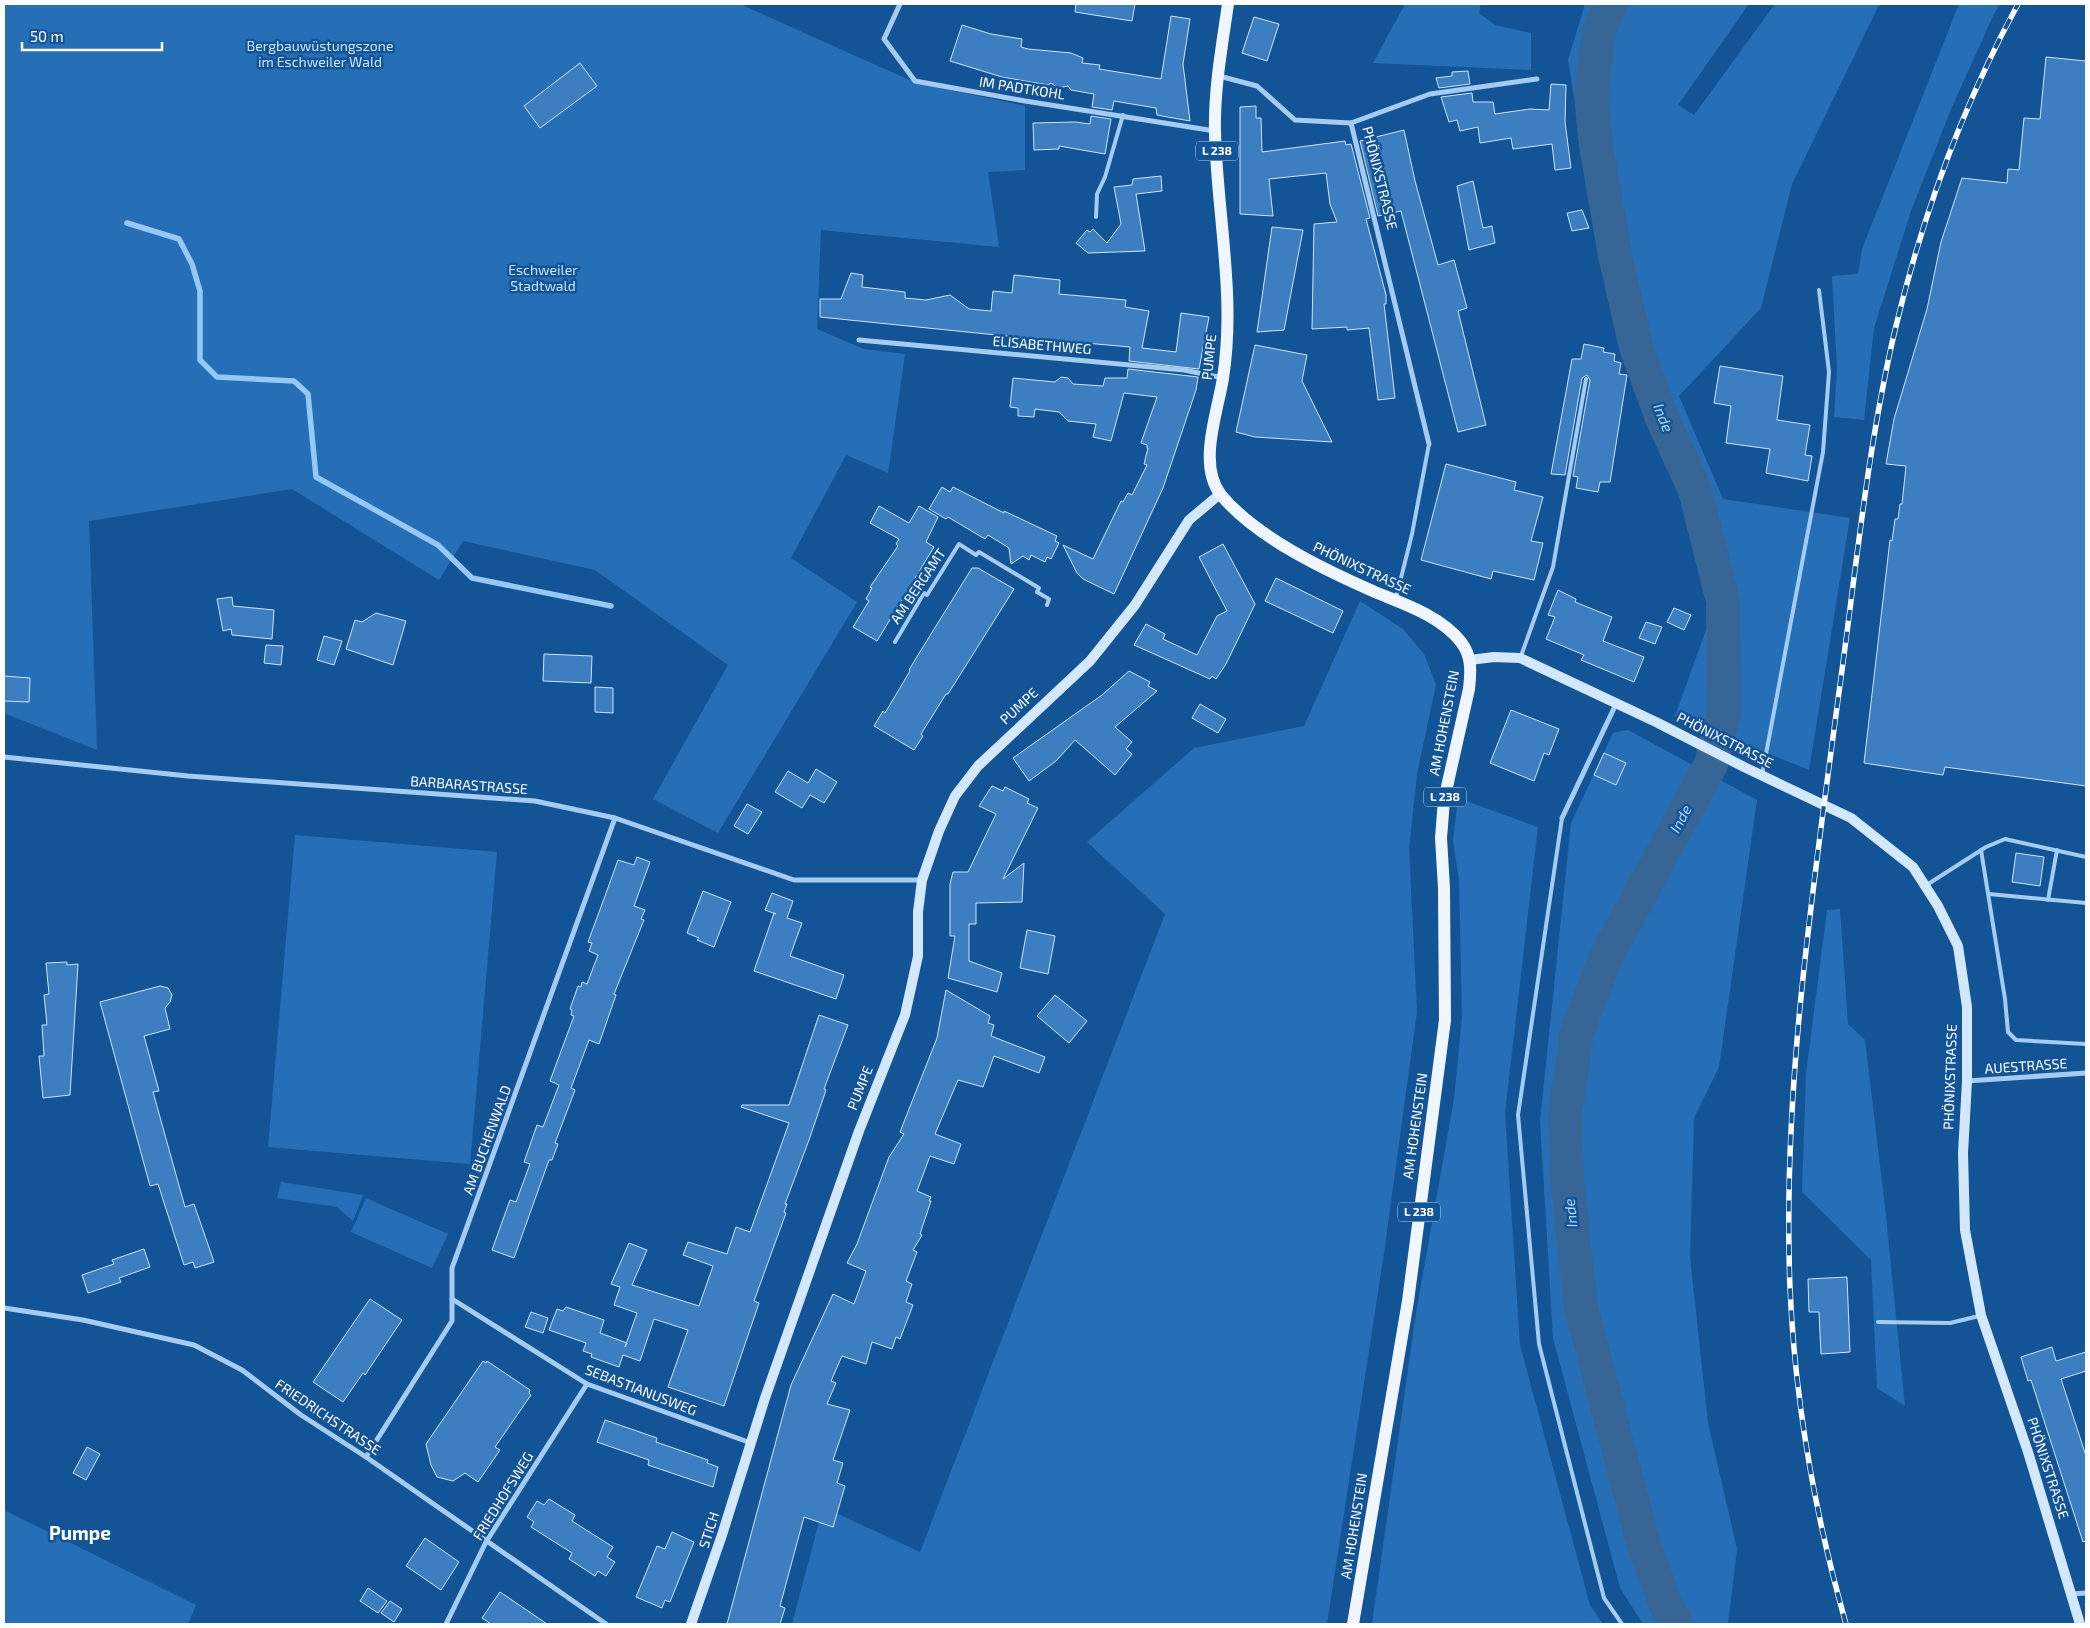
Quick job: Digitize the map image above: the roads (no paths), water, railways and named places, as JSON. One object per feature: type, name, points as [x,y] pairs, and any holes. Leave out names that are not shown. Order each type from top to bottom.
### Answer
[{"type":"main road","name":"PUMPE","points":[[751,1444],[859,1131],[904,1015],[918,956],[918,912],[922,880],[939,830],[955,796],[978,766],[1090,661],[1135,605],[1190,520],[1220,494],[1215,484],[1210,458],[1212,434],[1223,378],[1227,344],[1226,298],[1215,131],[1218,76],[1228,4]]},
{"type":"main road","name":"PHÖNIXSTRASSE","points":[[1220,494],[1255,526],[1306,558],[1395,600],[1446,627],[1462,642],[1470,660],[1494,657],[1520,658],[1562,676],[1762,776],[1851,818],[1913,867],[1938,906],[1958,946],[1967,1007],[1967,1081],[1963,1153],[1965,1230],[1981,1316],[2028,1452],[2080,1624]]},
{"type":"main road","name":"AM HOHENSTEIN","points":[[1353,1624],[1408,1301],[1445,1020],[1444,888],[1441,838],[1444,800],[1472,671],[1470,660]]},
{"type":"main road","name":"STICH","points":[[691,1624],[751,1444]]},
{"type":"street","name":"IM PADTKOHL","points":[[900,4],[884,39],[916,81],[1025,101],[1215,131]]},
{"type":"street","name":"PHÖNIXSTRASSE","points":[[1218,76],[1257,86],[1295,120],[1351,123],[1430,94],[1537,79]]},
{"type":"street","name":"PHÖNIXSTRASSE","points":[[1351,123],[1429,444]]},
{"type":"street","name":"ELISABETHWEG","points":[[859,340],[1184,370],[1223,378]]},
{"type":"street","points":[[1562,818],[1616,704]]},
{"type":"street","name":"BARBARASTRASSE","points":[[4,757],[188,776],[535,801],[615,818],[794,880],[922,880]]},
{"type":"street","name":"AM BUCHENWALD","points":[[366,1457],[452,1321],[452,1268],[615,818]]},
{"type":"street","name":"AUESTRASSE","points":[[1967,1081],[2086,1073]]},
{"type":"street","name":"SEBASTIANUSWEG","points":[[452,1299],[587,1384],[751,1444]]},
{"type":"street","name":"FRIEDRICHSTRASSE","points":[[4,1308],[83,1320],[194,1345],[242,1370],[301,1416],[366,1457],[606,1624]]},
{"type":"street","name":"FRIEDHOFSWEG","points":[[446,1624],[486,1542],[587,1384]]},
{"type":"street","points":[[2072,1594],[2086,1593]]},
{"type":"lane","points":[[1096,217],[1097,194],[1105,177],[1123,115]]},
{"type":"lane","points":[[1762,776],[1823,452],[1829,372],[1819,290]]},
{"type":"lane","points":[[1520,658],[1553,567],[1586,378]]},
{"type":"lane","points":[[1395,600],[1412,534],[1429,444]]},
{"type":"lane","name":"AM BERGAMT","points":[[895,642],[924,593],[927,596],[959,544],[976,555],[979,552],[1039,588],[1037,592],[1049,599],[1047,605]]},
{"type":"lane","points":[[1562,818],[1518,1115],[1539,1344],[1604,1598],[1622,1624]]},
{"type":"lane","points":[[1925,886],[1981,850],[2005,839],[2086,857]]},
{"type":"lane","points":[[1981,850],[2006,999],[2008,1032],[2016,1040],[2086,1044]]},
{"type":"lane","points":[[2048,900],[2057,850]]},
{"type":"lane","points":[[1989,894],[2086,903]]},
{"type":"lane","points":[[1878,1322],[1950,1323],[1981,1316]]},
{"type":"waterway","name":"Inde","points":[[1611,4],[1599,31],[1591,96],[1596,145],[1615,255],[1636,347],[1662,418],[1695,490],[1723,601],[1724,713],[1711,764],[1607,955],[1577,1032],[1565,1115],[1567,1178],[1581,1307],[1643,1542],[1666,1605],[1677,1624]]},
{"type":"waterway","points":[[127,223],[179,239],[192,264],[200,291],[200,360],[217,377],[294,381],[308,394],[316,477],[438,545],[472,578],[611,606]]},
{"type":"railway","points":[[1846,1624],[1825,1542],[1808,1458],[1796,1373],[1790,1288],[1791,1138],[1802,989],[1819,841],[1869,465],[1885,375],[1918,246],[1946,162],[1979,82],[2018,4]]},
{"type":"district","name":"Pumpe","points":[[80,1533]]},
{"type":"park label","name":"Bergbauwüstungszone im Eschweiler Wald","points":[[320,54]]},
{"type":"park label","name":"Eschweiler Stadtwald","points":[[543,278]]}]
